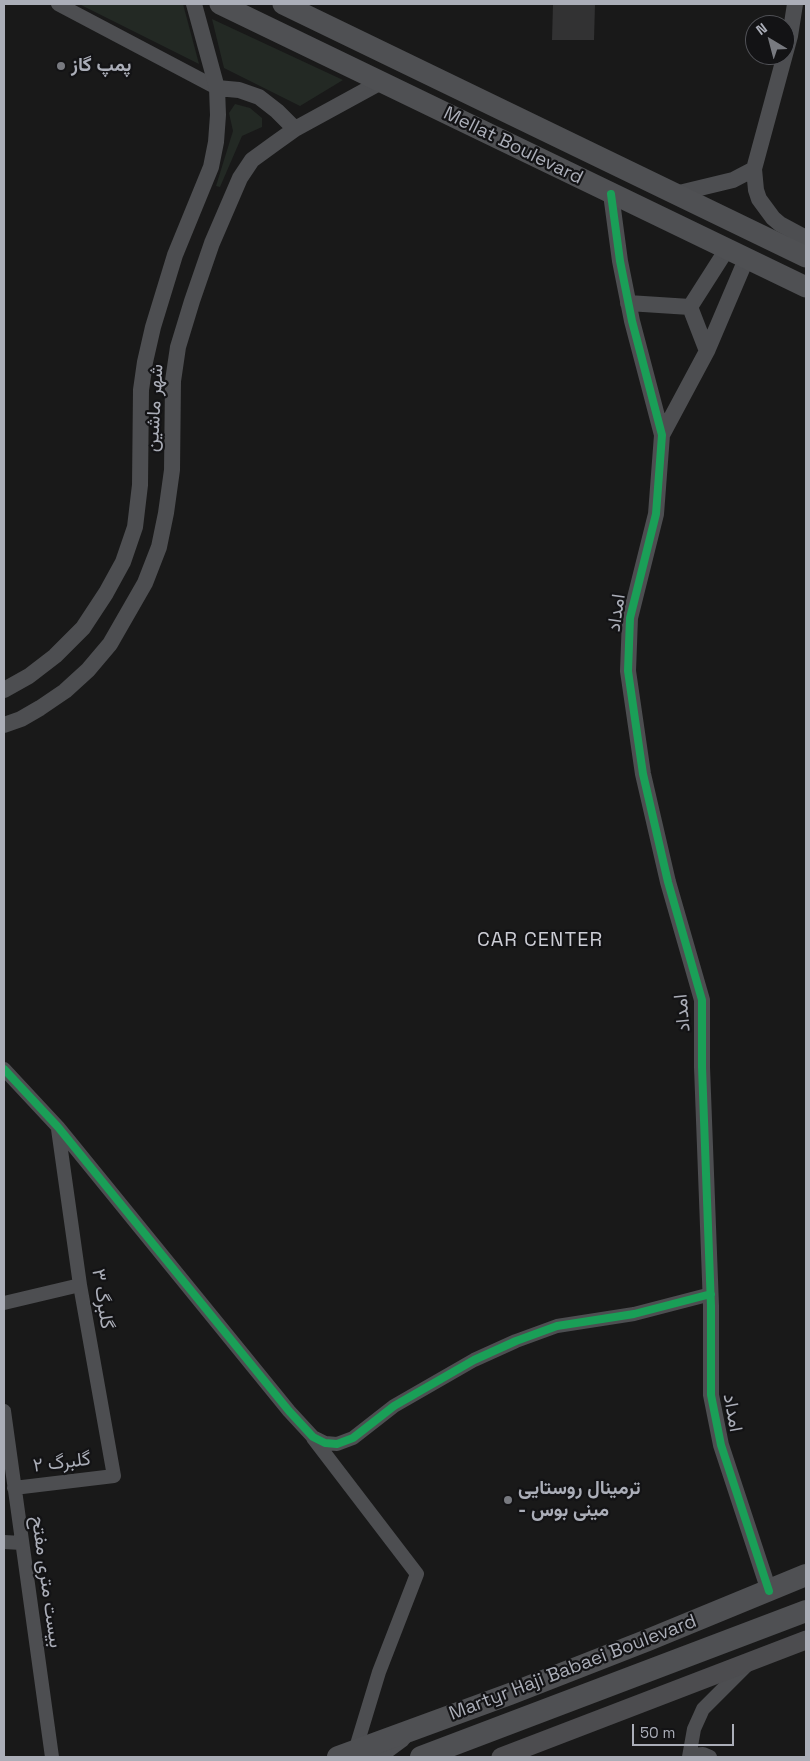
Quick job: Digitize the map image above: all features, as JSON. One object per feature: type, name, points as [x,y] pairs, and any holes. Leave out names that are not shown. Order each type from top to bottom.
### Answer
[{"type":"highway","name":"Martyr Haji Babaei Boulevard","points":[[356,1755],[411,1730],[519,1690],[806,1575]]},
{"type":"highway","name":"Martyr Haji Babaei Boulevard","points":[[422,1757],[806,1612]]},
{"type":"main road","name":"Mellat Boulevard","points":[[220,4],[806,287]]},
{"type":"main road","name":"Mellat Boulevard","points":[[283,4],[806,257]]},
{"type":"main road","points":[[727,249],[737,224]]},
{"type":"main road","points":[[747,258],[757,234]]},
{"type":"main road","points":[[506,1725],[509,1756],[806,1640]]},
{"type":"street","points":[[58,4],[217,88],[239,90],[259,97],[295,129]]},
{"type":"street","name":"شهر ماشین","points":[[4,690],[29,676],[55,656],[83,628],[124,562],[135,527],[140,485],[141,390],[145,362],[153,327],[175,255],[211,167],[216,142],[217,88],[194,4]]},
{"type":"street","points":[[795,4],[790,36],[754,169],[756,190],[759,198],[773,218],[780,224],[806,238]]},
{"type":"street","name":"شهر ماشین","points":[[4,725],[21,719],[65,692],[88,670],[110,644],[145,583],[159,547],[166,513],[172,470],[173,381],[178,347],[212,243],[240,178],[252,160],[295,129],[381,82]]},
{"type":"street","points":[[675,194],[733,180],[754,169]]},
{"type":"street","points":[[611,194],[628,303],[662,435]]},
{"type":"street","points":[[690,307],[727,249]]},
{"type":"street","points":[[662,435],[707,351],[747,258]]},
{"type":"street","points":[[628,303],[690,307]]},
{"type":"street","points":[[690,307],[707,351]]},
{"type":"street","name":"امداد","points":[[662,435],[656,514],[630,618],[628,671],[642,774],[668,882],[702,1000],[702,1066],[711,1294],[711,1395],[721,1445],[769,1591]]},
{"type":"street","points":[[4,1069],[58,1127],[289,1411],[313,1437],[417,1574],[379,1672],[356,1755]]},
{"type":"street","name":"گلبرگ ۳","points":[[58,1127],[80,1285],[114,1476]]},
{"type":"street","points":[[4,1303],[80,1285]]},
{"type":"street","points":[[313,1437],[325,1443],[338,1444],[352,1438],[394,1406],[474,1360],[516,1341],[557,1326],[634,1314],[711,1294]]},
{"type":"street","name":"بیست متری مفتح","points":[[4,1411],[52,1757]]},
{"type":"street","name":"گلبرگ ۲","points":[[14,1488],[114,1476]]},
{"type":"street","points":[[4,1542],[22,1543]]},
{"type":"street","points":[[710,1757],[703,1754],[690,1756],[694,1728],[703,1709],[750,1661]]},
{"type":"shaded area","points":[[79,4],[183,4],[199,64]]},
{"type":"shaded area","points":[[212,19],[343,80],[300,106],[224,68]]},
{"type":"shaded area","points":[[235,104],[250,108],[262,118],[262,127],[242,136],[220,187],[216,186],[233,131],[229,113]]},
{"type":"building","points":[[553,4],[595,4],[594,40],[552,40]]},
{"type":"cycle path","points":[[611,194],[620,261],[632,321],[662,435],[656,514],[630,618],[628,671],[643,774],[668,882],[702,1000],[702,1067],[711,1306],[711,1395],[721,1445],[769,1591]]},
{"type":"cycle path","points":[[4,1069],[58,1127],[289,1411],[313,1437],[325,1443],[337,1444],[353,1438],[394,1406],[474,1360],[516,1341],[557,1326],[634,1314],[711,1294]]},
{"type":"place","name":"پمپ گاز","points":[[61,66]]},
{"type":"place","name":"ترمینال روستایی - مینی بوس","points":[[508,1500]]},
{"type":"district","name":"CAR CENTER","points":[[540,941]]}]
